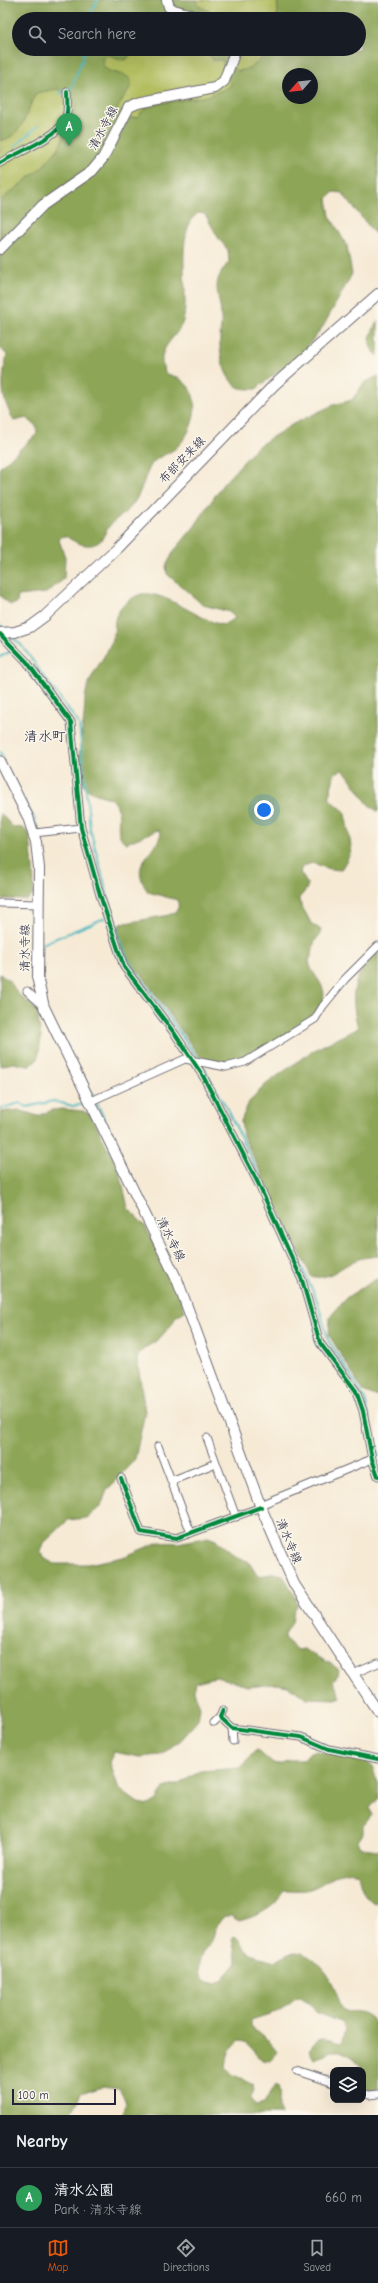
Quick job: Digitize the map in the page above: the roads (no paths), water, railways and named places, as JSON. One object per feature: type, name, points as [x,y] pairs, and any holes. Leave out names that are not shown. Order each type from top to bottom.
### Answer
[{"type":"main road","points":[[167,0],[169,7],[181,12]]},
{"type":"main road","name":"清水寺線","points":[[0,249],[43,205],[92,171],[103,158],[129,107],[138,103],[215,88],[224,81],[233,56]]},
{"type":"main road","name":"布部安来線","points":[[0,633],[15,632],[30,627],[45,616],[117,548],[274,385],[378,294]]},
{"type":"main road","name":"清水寺線","points":[[0,761],[34,833],[39,868],[38,981],[44,1007],[178,1282],[261,1506],[294,1584],[378,1712]]},
{"type":"street","points":[[0,162],[44,139],[62,126],[66,118],[67,92]]},
{"type":"street","points":[[0,633],[27,662],[71,722],[81,828],[100,896],[124,967],[203,1076],[254,1176],[293,1257],[302,1280],[320,1342],[356,1391],[363,1411],[372,1459],[378,1476]]},
{"type":"street","points":[[34,833],[81,828]]},
{"type":"street","points":[[0,903],[38,904]]},
{"type":"street","points":[[89,1102],[185,1059],[194,1062],[226,1067],[245,1062],[315,1019],[323,1006],[345,979],[378,946]]},
{"type":"street","points":[[26,991],[44,1007]]},
{"type":"street","points":[[207,1438],[236,1517]]},
{"type":"street","points":[[158,1446],[190,1533]]},
{"type":"street","points":[[121,1478],[142,1532],[177,1538],[236,1517],[372,1459]]},
{"type":"street","points":[[171,1481],[216,1463]]},
{"type":"street","points":[[353,1674],[378,1663]]},
{"type":"street","points":[[214,1723],[222,1714],[232,1728],[233,1741]]},
{"type":"street","points":[[232,1728],[301,1737],[330,1749],[378,1759]]},
{"type":"street","points":[[296,2071],[330,2083]]},
{"type":"street","points":[[366,2095],[370,2096],[378,2094]]},
{"type":"waterway","points":[[91,12],[98,0]]},
{"type":"waterway","points":[[60,94],[63,91],[71,89],[84,56]]},
{"type":"waterway","points":[[14,147],[38,126]]},
{"type":"waterway","points":[[0,625],[5,629]]},
{"type":"waterway","points":[[12,637],[22,646],[79,724],[90,829],[116,927],[128,960],[198,1059]]},
{"type":"waterway","points":[[0,657],[13,650]]},
{"type":"waterway","points":[[0,752],[3,758]]},
{"type":"waterway","points":[[24,799],[34,818],[38,831]]},
{"type":"waterway","points":[[42,944],[105,918]]},
{"type":"waterway","points":[[202,1065],[229,1112],[317,1300],[328,1340],[365,1399],[378,1457]]},
{"type":"waterway","points":[[84,1078],[94,1097]]},
{"type":"waterway","points":[[0,1109],[20,1103],[27,1107],[53,1101],[73,1106],[87,1104]]},
{"type":"waterway","points":[[96,1101],[110,1132]]},
{"type":"place","name":"清水公園","points":[[69,146]]},
{"type":"district","name":"清水町","points":[[45,736]]}]
